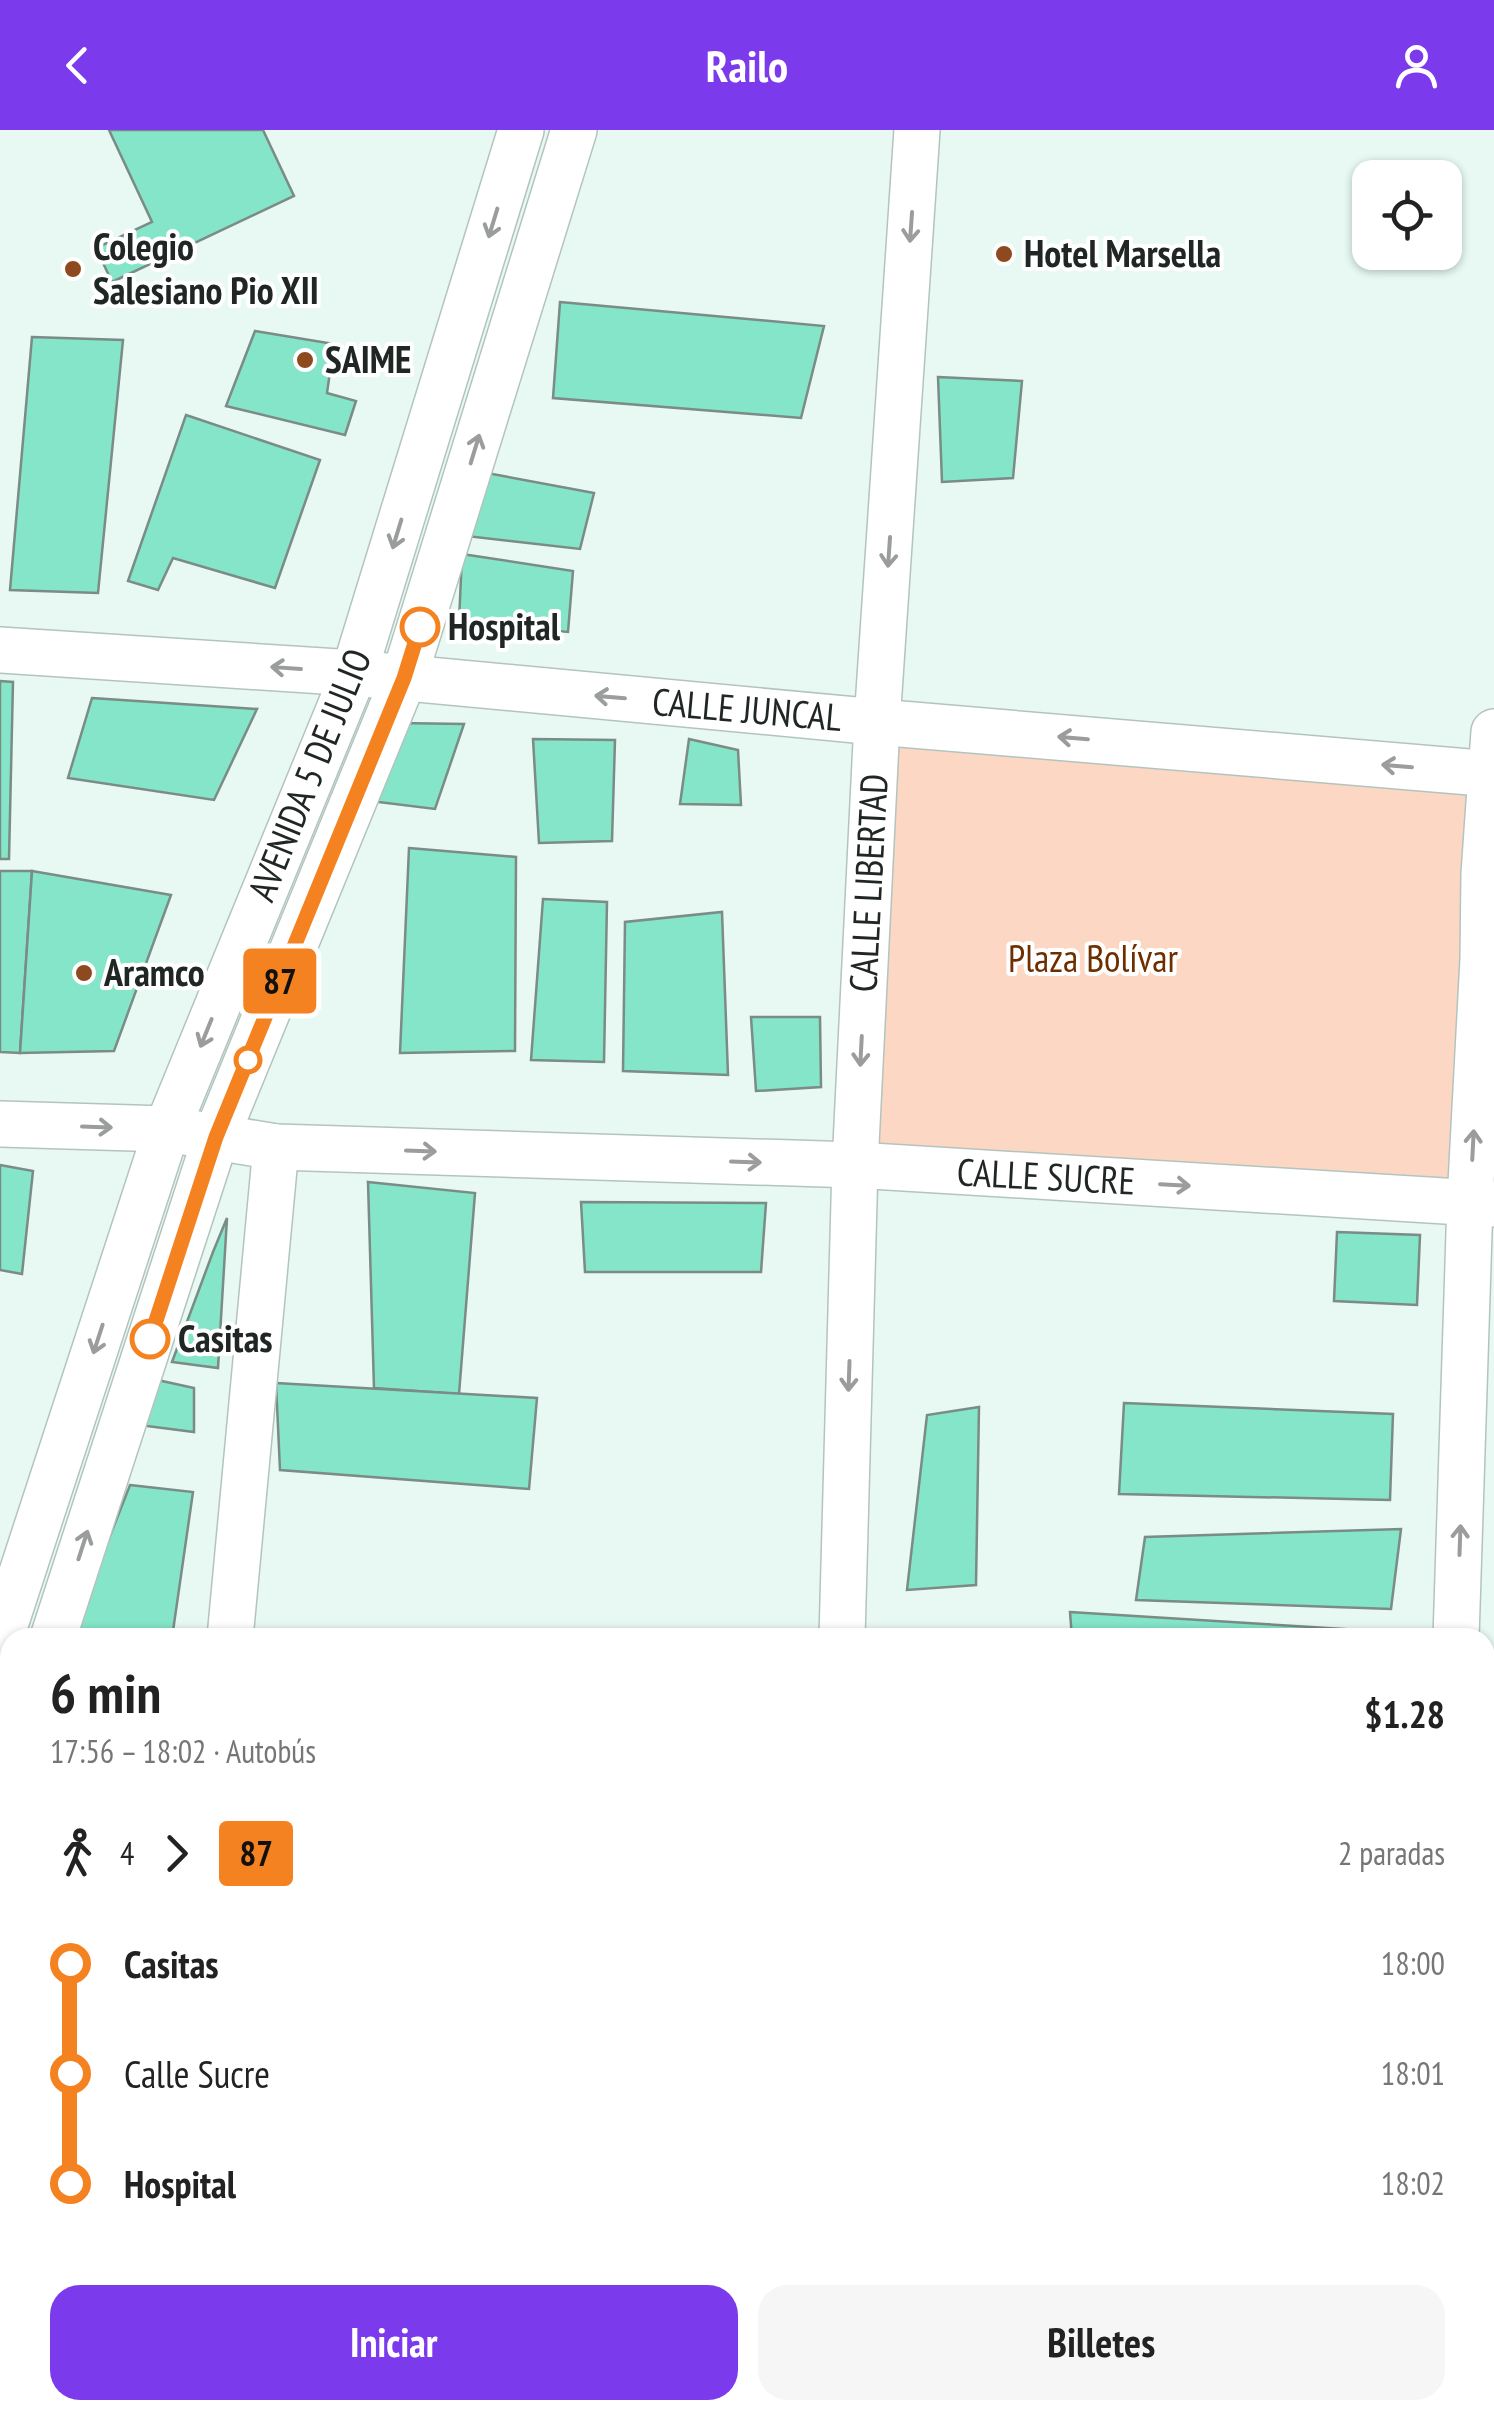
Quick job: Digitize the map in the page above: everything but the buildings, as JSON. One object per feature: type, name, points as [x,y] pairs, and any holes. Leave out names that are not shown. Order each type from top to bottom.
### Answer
[{"type":"street","name":"AVENIDA 5 DE JULIO","points":[[4,1628],[167,1129],[354,672],[522,130]]},
{"type":"street","name":"AVENIDA 5 DE JULIO","points":[[56,1628],[216,1137],[404,678],[574,130]]},
{"type":"street","name":"CALLE LIBERTAD","points":[[842,1628],[855,1165],[877,722],[918,130]]},
{"type":"street","name":"CALLE JUNCAL","points":[[0,650],[354,672],[877,722],[1493,760]]},
{"type":"street","points":[[1457,1628],[1479,1479],[1484,874],[1493,760]]},
{"type":"street","name":"CALLE SUCRE","points":[[0,1124],[167,1129],[276,1146],[855,1165],[1482,1203]]},
{"type":"street","points":[[231,1628],[276,1146]]},
{"type":"green space","name":"Plaza Bolívar","points":[[885,731],[1480,782],[1460,1193],[865,1156]]},
{"type":"bus line","name":"87","points":[[150,1339],[216,1137],[404,678],[420,627]]},
{"type":"place","name":"Hotel Marsella","points":[[1004,254]]},
{"type":"place","name":"Colegio Salesiano Pio XII","points":[[73,269]]},
{"type":"place","name":"SAIME","points":[[305,360]]},
{"type":"place","name":"Hospital","points":[[420,627]]},
{"type":"place","name":"Aramco","points":[[84,973]]},
{"type":"place","name":"Casitas","points":[[150,1339]]}]
